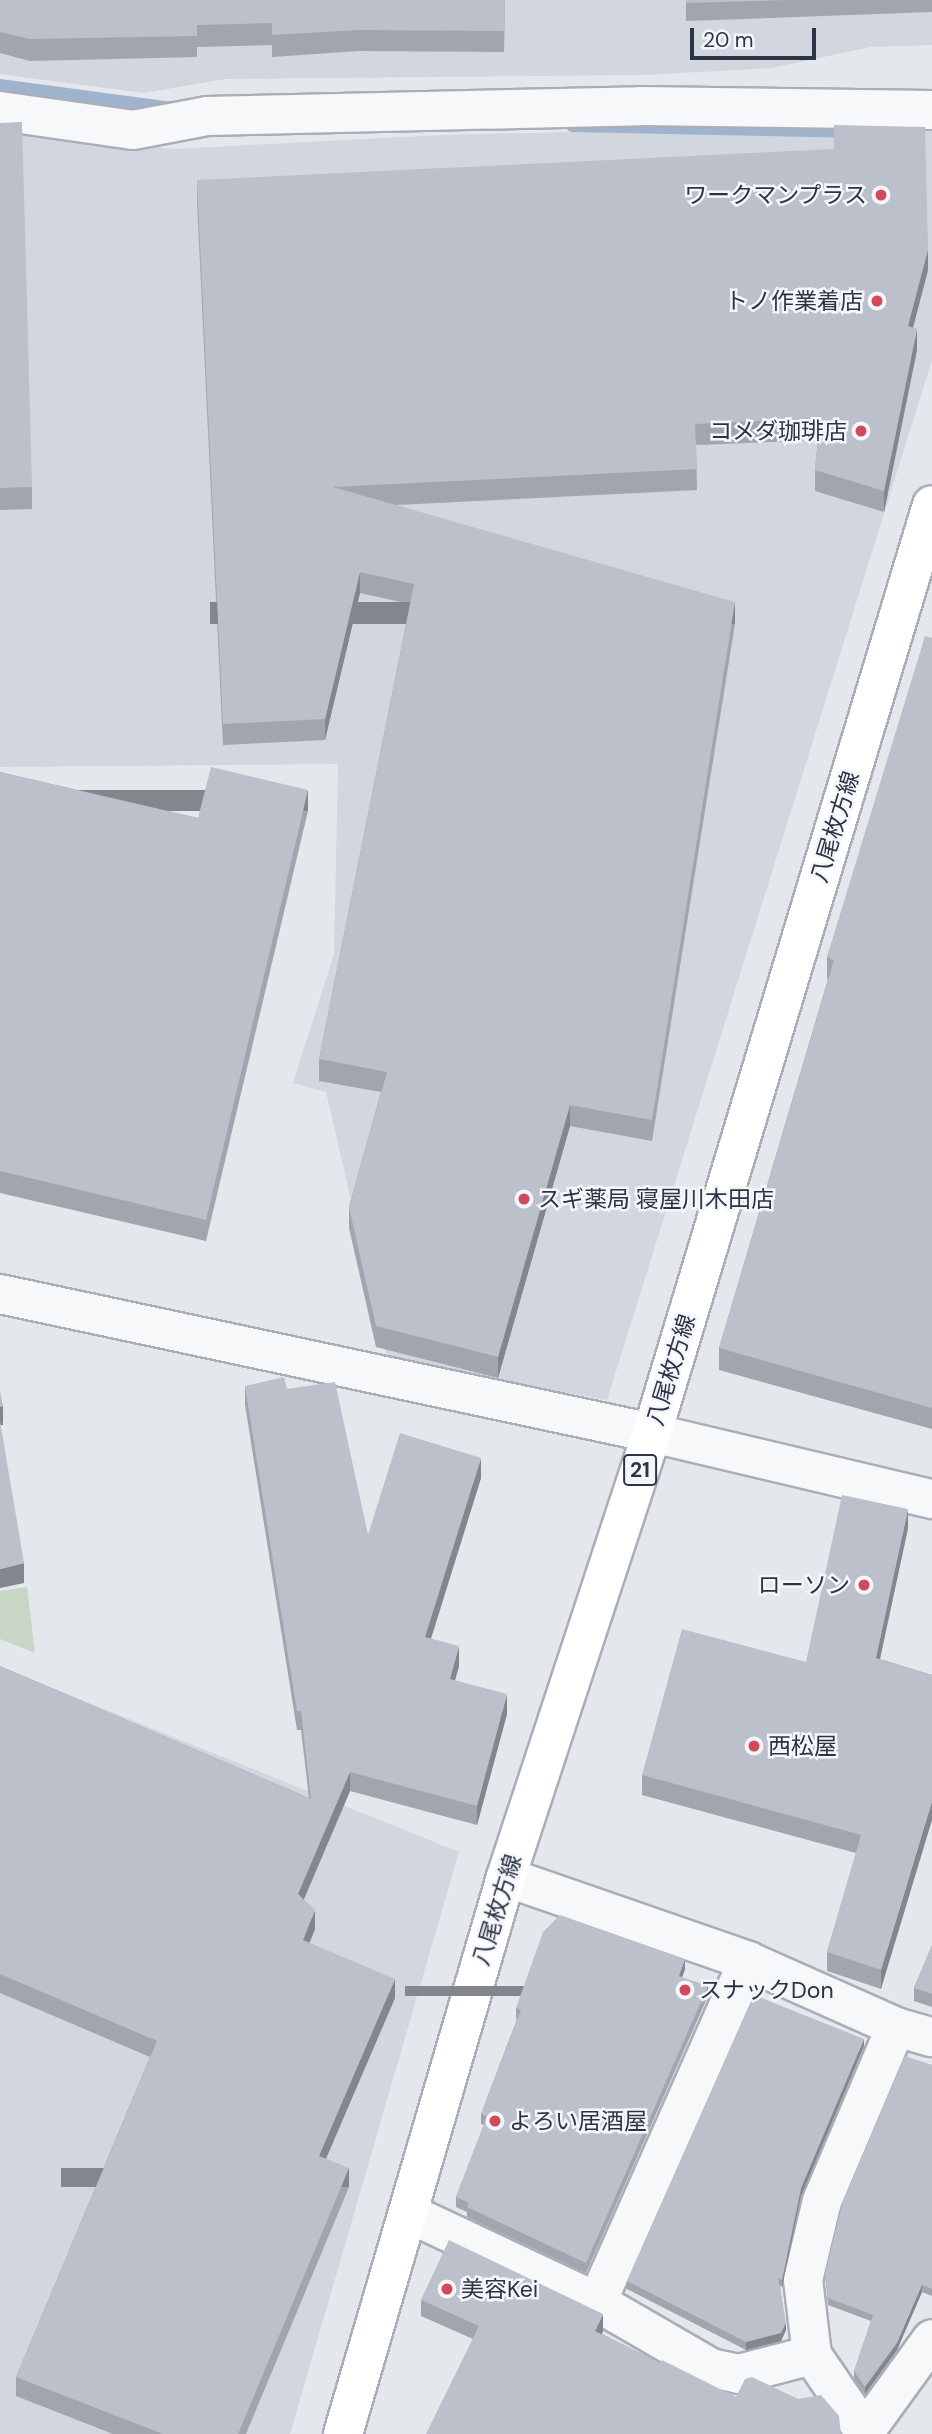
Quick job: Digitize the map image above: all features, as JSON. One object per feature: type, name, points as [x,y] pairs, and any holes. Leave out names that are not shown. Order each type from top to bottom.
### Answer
[{"type":"main road","name":"八尾枚方線","points":[[343,2434],[506,1877],[652,1433],[932,505]]},
{"type":"street","points":[[0,111],[134,130],[207,116],[641,106],[932,110]]},
{"type":"street","points":[[0,1294],[652,1433],[932,1499]]},
{"type":"street","points":[[506,1877],[748,1961],[914,2032],[822,2201],[803,2280],[812,2355],[864,2433],[932,2339]]},
{"type":"street","points":[[597,2302],[748,1961]]},
{"type":"street","points":[[408,2213],[597,2302],[720,2370],[739,2374],[812,2355]]},
{"type":"shaded area","points":[[0,0],[932,0],[932,45],[870,47],[772,68],[644,75],[225,79],[144,93],[0,74]]},
{"type":"shaded area","points":[[932,123],[932,360],[607,1400],[388,1359],[326,1092],[293,1083],[334,954],[338,764],[0,767],[0,130],[174,149],[442,135]]},
{"type":"shaded area","points":[[0,1667],[459,1852],[290,2434],[0,2434]]},
{"type":"green space","points":[[27,1587],[35,1653],[0,1639],[0,1591]]},
{"type":"building","points":[[0,0],[505,0],[504,31],[359,30],[272,35],[272,23],[197,25],[197,36],[30,39],[0,32]]},
{"type":"building","points":[[686,0],[786,0],[686,3]]},
{"type":"building","points":[[22,122],[32,487],[0,488],[0,123]]},
{"type":"building","points":[[834,125],[925,127],[928,249],[908,326],[917,329],[884,491],[815,470],[820,418],[695,424],[697,469],[333,487],[735,602],[652,1120],[570,1105],[498,1357],[376,1326],[349,1207],[387,1072],[319,1059],[414,584],[360,572],[325,719],[223,724],[197,180],[834,149]]},
{"type":"building","points":[[925,636],[932,638],[932,1408],[719,1348],[834,960],[827,957]]},
{"type":"building","points":[[211,767],[308,790],[206,1220],[0,1171],[0,772],[198,818]]},
{"type":"building","points":[[284,1377],[287,1389],[335,1382],[368,1535],[400,1433],[481,1458],[425,1637],[459,1646],[450,1679],[507,1694],[477,1806],[350,1772],[298,1894],[315,1910],[303,1940],[395,1979],[319,2156],[349,2168],[238,2434],[163,2434],[16,2377],[157,2041],[0,1974],[0,1666],[311,1799],[301,1711],[297,1711],[245,1386]]},
{"type":"building","points":[[0,1421],[24,1563],[0,1569]]},
{"type":"building","points":[[842,1495],[908,1509],[876,1658],[932,1675],[932,1801],[881,1970],[827,1952],[861,1835],[642,1775],[682,1629],[806,1662]]},
{"type":"building","points":[[560,1915],[685,1959],[679,1976],[708,1986],[586,2263],[467,2207],[469,2203],[456,2197],[487,2116],[481,2114],[521,2010],[516,2008],[543,1932]]},
{"type":"building","points":[[932,1945],[932,1994],[914,1988]]},
{"type":"building","points":[[754,1995],[864,2039],[801,2188],[782,2280],[778,2278],[786,2323],[781,2333],[746,2342],[627,2281]]},
{"type":"building","points":[[905,2056],[932,2065],[932,2289],[922,2285],[897,2343],[865,2387],[854,2371],[873,2315],[828,2298],[825,2274],[843,2201]]},
{"type":"building","points":[[449,2240],[603,2314],[595,2331],[660,2363],[662,2360],[736,2397],[745,2379],[752,2377],[798,2399],[821,2395],[839,2416],[841,2434],[426,2434],[479,2326],[421,2300]]},
{"type":"waterway","points":[[0,85],[173,108]]},
{"type":"waterway","points":[[572,126],[848,132]]},
{"type":"place","name":"ワークマンプラス","points":[[881,195]]},
{"type":"place","name":"トノ作業着店","points":[[877,301]]},
{"type":"place","name":"コメダ珈琲店","points":[[861,431]]},
{"type":"place","name":"スギ薬局 寝屋川木田店","points":[[524,1199]]},
{"type":"place","name":"ローソン","points":[[864,1585]]},
{"type":"place","name":"西松屋","points":[[754,1746]]},
{"type":"place","name":"スナックDon","points":[[685,1990]]},
{"type":"place","name":"よろい居酒屋","points":[[495,2121]]},
{"type":"place","name":"美容Kei","points":[[447,2289]]}]
